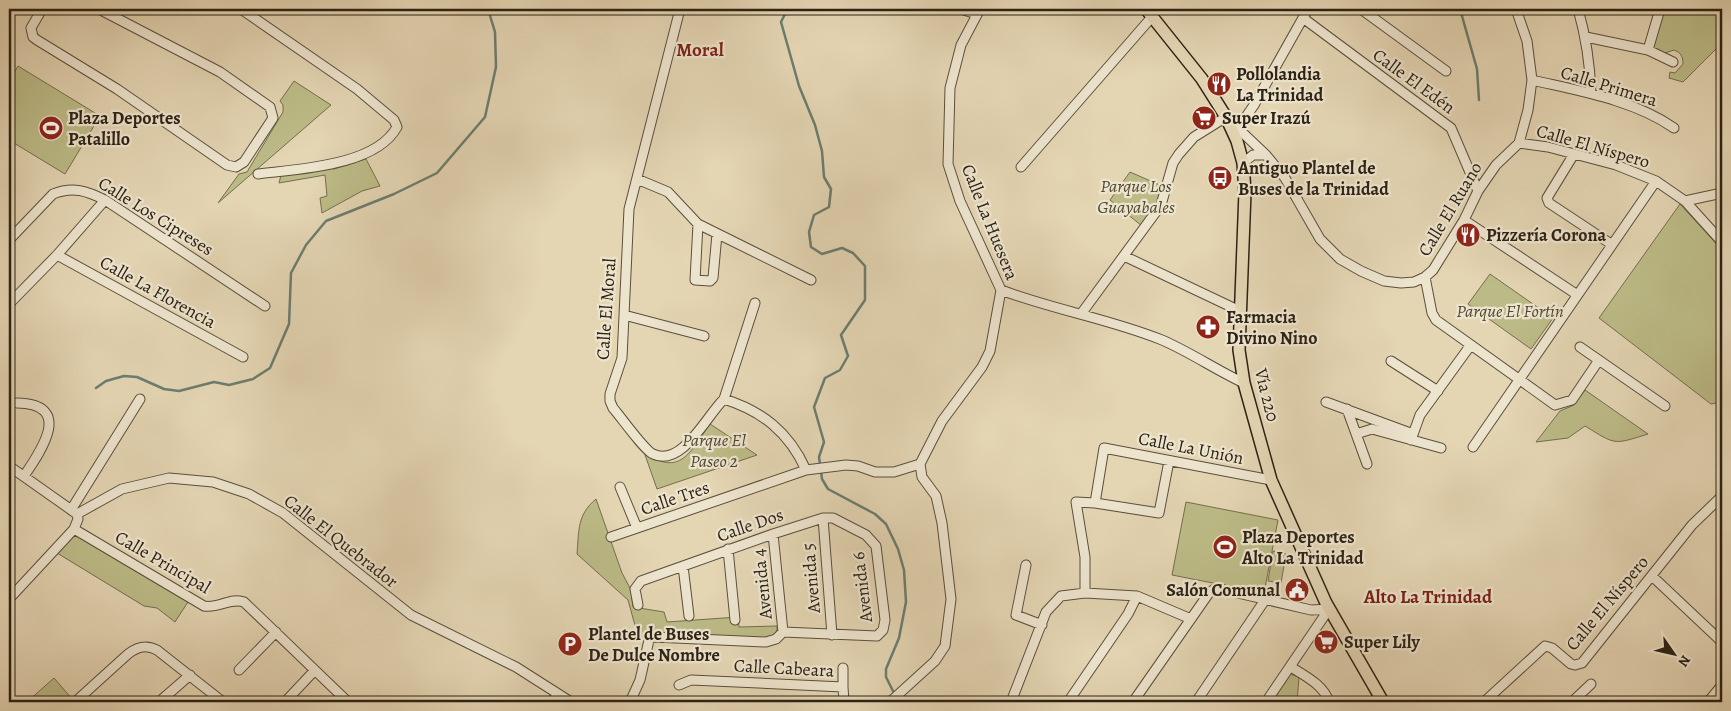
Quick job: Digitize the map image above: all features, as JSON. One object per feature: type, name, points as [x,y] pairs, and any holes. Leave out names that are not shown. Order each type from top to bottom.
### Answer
[{"type":"main road","name":"Vía 220","points":[[1149,13],[1202,79],[1226,117],[1243,163],[1245,192],[1239,350],[1244,383],[1271,480],[1329,609],[1383,702]]},
{"type":"street","points":[[41,9],[31,28],[33,37],[117,89],[232,167],[244,162],[273,118],[270,107],[220,72],[99,9]]},
{"type":"street","points":[[241,9],[357,89],[397,123],[395,130],[381,146],[355,158],[258,174]]},
{"type":"street","name":"Calle El Moral","points":[[680,9],[629,210],[622,358],[610,401],[652,454],[666,457],[687,445],[724,399]]},
{"type":"street","points":[[960,9],[978,12]]},
{"type":"street","points":[[1239,128],[1263,90],[1308,9]]},
{"type":"street","points":[[1361,9],[1446,70]]},
{"type":"street","points":[[1516,9],[1527,41],[1532,80],[1528,110],[1519,143]]},
{"type":"street","points":[[1578,9],[1586,36],[1591,93]]},
{"type":"street","points":[[1648,50],[1660,9]]},
{"type":"street","name":"Calle La Huesera","points":[[920,464],[942,421],[968,388],[986,359],[995,327],[1001,290],[960,201],[948,164],[950,88],[962,45],[978,12]]},
{"type":"street","points":[[1021,167],[1149,13]]},
{"type":"street","name":"Calle El Edén","points":[[1302,18],[1451,128],[1478,191]]},
{"type":"street","points":[[1586,36],[1648,50],[1673,62]]},
{"type":"street","name":"Calle Primera","points":[[1532,80],[1591,93],[1659,118],[1674,128]]},
{"type":"street","points":[[1081,314],[1161,205],[1173,163],[1179,154],[1194,137],[1226,117]]},
{"type":"street","name":"Calle El Ruano","points":[[1226,117],[1266,155],[1285,178],[1320,239],[1340,259],[1384,281],[1401,283],[1425,277],[1433,270],[1464,220],[1478,191],[1496,165],[1519,143]]},
{"type":"street","name":"Calle El Níspero","points":[[1519,143],[1548,146],[1616,165],[1656,181],[1685,201],[1722,242]]},
{"type":"street","points":[[1243,163],[1254,154],[1266,155]]},
{"type":"street","points":[[1574,154],[1547,198],[1549,203],[1611,244]]},
{"type":"street","points":[[636,179],[668,192],[698,224],[811,280]]},
{"type":"street","points":[[1473,447],[1576,294],[1656,181]]},
{"type":"street","name":"Calle Los Cipreses","points":[[9,240],[47,199],[61,191],[79,189],[105,200],[265,306]]},
{"type":"street","points":[[1685,201],[1722,193]]},
{"type":"street","points":[[9,304],[57,255],[105,200]]},
{"type":"street","points":[[1464,220],[1576,294]]},
{"type":"street","points":[[698,224],[694,280],[710,281],[713,278],[716,234]]},
{"type":"street","name":"Calle La Florencia","points":[[57,255],[243,357]]},
{"type":"street","points":[[1124,256],[1240,311]]},
{"type":"street","points":[[1425,277],[1432,314],[1436,320],[1555,405],[1565,404],[1572,400],[1600,360]]},
{"type":"street","points":[[1001,290],[1032,302],[1112,322],[1164,341],[1244,383]]},
{"type":"street","points":[[755,304],[724,399],[748,407],[772,423],[797,450],[806,470],[831,466],[858,466],[876,472],[894,472],[920,464],[922,477],[936,496],[942,523],[950,599],[949,630],[945,646],[935,661],[890,702]]},
{"type":"street","points":[[624,315],[704,336]]},
{"type":"street","points":[[1412,437],[1420,415],[1470,346]]},
{"type":"street","points":[[1580,347],[1665,406]]},
{"type":"street","points":[[1391,361],[1438,391]]},
{"type":"street","points":[[74,512],[140,399]]},
{"type":"street","points":[[1326,402],[1441,448]]},
{"type":"street","points":[[17,403],[36,405],[42,408],[46,413],[50,428],[44,446],[24,476]]},
{"type":"street","points":[[1347,409],[1366,464]]},
{"type":"street","points":[[1356,434],[1372,429],[1412,437]]},
{"type":"street","name":"Calle La Unión","points":[[1095,503],[1104,448],[1271,480]]},
{"type":"street","points":[[1085,593],[1085,557],[1076,502],[1095,503],[1159,513],[1169,461]]},
{"type":"street","points":[[9,466],[74,512],[78,518],[74,529],[9,599]]},
{"type":"street","name":"Calle Tres","points":[[611,537],[806,470]]},
{"type":"street","name":"Calle El Quebrador","points":[[74,512],[122,489],[169,478],[198,479],[229,487],[262,501],[283,513],[411,615],[516,667],[571,702]]},
{"type":"street","points":[[620,487],[637,528]]},
{"type":"street","name":"Calle El Níspero","points":[[1484,702],[1545,646],[1552,648],[1571,664],[1579,665],[1692,525],[1722,496]]},
{"type":"street","name":"Calle Dos","points":[[638,605],[635,589],[637,584],[822,518]]},
{"type":"street","name":"Avenida 6","points":[[822,518],[833,518],[872,540],[876,546],[885,620],[883,630],[877,636],[832,635]]},
{"type":"street","name":"Avenida 5","points":[[822,518],[832,635]]},
{"type":"street","name":"Calle Principal","points":[[74,529],[204,606],[217,607],[239,600],[244,602],[348,702]]},
{"type":"street","name":"Avenida 4","points":[[773,534],[783,632]]},
{"type":"street","points":[[728,550],[735,620]]},
{"type":"street","points":[[1026,565],[1016,615],[1042,625]]},
{"type":"street","points":[[683,566],[689,616]]},
{"type":"street","points":[[1652,576],[1722,642]]},
{"type":"street","points":[[1133,702],[1209,593],[1216,588],[1311,610],[1329,609]]},
{"type":"street","points":[[1011,702],[1046,612],[1052,603],[1061,596],[1085,593],[1137,596],[1191,619]]},
{"type":"street","points":[[1068,702],[1128,614],[1137,596]]},
{"type":"street","points":[[1196,702],[1265,600]]},
{"type":"street","points":[[1266,702],[1329,609]]},
{"type":"street","points":[[239,670],[276,632]]},
{"type":"street","points":[[630,702],[640,680],[646,648],[649,640],[653,637],[766,642],[776,639],[783,632],[832,635]]},
{"type":"street","points":[[74,702],[134,649],[146,646],[157,650],[190,674],[223,702]]},
{"type":"street","points":[[1291,667],[1317,684],[1323,690],[1328,702]]},
{"type":"street","points":[[843,687],[844,668]]},
{"type":"street","points":[[285,702],[315,670]]},
{"type":"street","points":[[159,702],[190,674]]},
{"type":"street","name":"Calle Cabeara","points":[[679,685],[692,680],[843,687],[844,702]]},
{"type":"street","points":[[1573,702],[1591,684]]},
{"type":"street","points":[[1708,702],[1722,685]]},
{"type":"street","points":[[550,702],[559,695]]},
{"type":"green space","points":[[1664,9],[1722,9],[1722,43],[1683,82],[1669,78],[1670,72],[1675,73],[1683,64],[1680,54],[1674,50],[1665,53],[1653,48]]},
{"type":"green space","name":"Plaza Deportes Patalillo","points":[[18,66],[100,116],[65,174],[9,140],[9,81]]},
{"type":"green space","points":[[294,81],[331,105],[218,203],[239,174],[247,172],[283,112],[283,105],[280,101]]},
{"type":"green space","points":[[366,159],[380,186],[362,191],[322,213],[320,198],[327,196],[325,175],[279,183],[281,175],[328,167],[334,169]]},
{"type":"green space","name":"Parque Los Guayabales","points":[[1130,172],[1162,186],[1159,200],[1142,226],[1110,200]]},
{"type":"green space","points":[[1680,204],[1722,250],[1722,402],[1711,404],[1599,318]]},
{"type":"green space","name":"Parque El Fortín","points":[[1490,274],[1553,318],[1531,349],[1468,304]]},
{"type":"green space","points":[[1585,390],[1648,434],[1628,440],[1615,441],[1603,437],[1585,426],[1568,438],[1536,442],[1560,411],[1574,405]]},
{"type":"green space","name":"Parque El Paseo 2","points":[[710,424],[757,455],[657,489],[644,452],[667,463],[675,462],[690,452]]},
{"type":"green space","points":[[596,499],[622,573],[631,590],[633,607],[664,612],[667,622],[738,617],[739,627],[777,626],[775,634],[764,640],[648,634],[639,640],[628,600],[577,554],[582,517]]},
{"type":"green space","name":"Plaza Deportes Alto La Trinidad","points":[[1186,502],[1278,520],[1264,593],[1172,575]]},
{"type":"green space","points":[[75,535],[188,602],[175,622],[157,608],[144,606],[57,553]]},
{"type":"green space","points":[[1273,551],[1286,554],[1281,583],[1268,581]]},
{"type":"green space","points":[[1290,674],[1299,677],[1297,702],[1271,702]]},
{"type":"green space","points":[[54,678],[72,699],[67,702],[27,702]]},
{"type":"waterway","points":[[96,388],[106,381],[124,376],[137,377],[164,389],[179,391],[214,382],[229,385],[253,379],[270,368],[289,324],[291,273],[306,245],[326,221],[394,194],[437,173],[485,117],[496,67],[495,32],[488,9]]},
{"type":"waterway","points":[[830,9],[821,13],[785,14],[781,22],[799,86],[815,125],[822,151],[824,177],[831,189],[829,207],[814,215],[809,232],[811,247],[822,254],[842,248],[853,253],[865,266],[865,300],[841,335],[848,356],[840,370],[825,378],[814,407],[824,442],[819,457],[822,479],[828,489],[875,514],[886,524],[898,549],[904,570],[906,602],[899,638],[886,669],[886,677],[895,695]]},
{"type":"waterway","points":[[1460,9],[1477,69],[1479,100]]},
{"type":"place","name":"Pollolandia La Trinidad","points":[[1219,84]]},
{"type":"place","name":"Super Irazú","points":[[1204,118]]},
{"type":"place","name":"Plaza Deportes Patalillo","points":[[51,128]]},
{"type":"place","name":"Antiguo Plantel de Buses de la Trinidad","points":[[1220,178]]},
{"type":"place","name":"Pizzería Corona","points":[[1468,235]]},
{"type":"place","name":"Farmacia Divino Nino","points":[[1208,327]]},
{"type":"place","name":"Plaza Deportes Alto La Trinidad","points":[[1225,547]]},
{"type":"place","name":"Salón Comunal","points":[[1297,590]]},
{"type":"place","name":"Super Lily","points":[[1326,642]]},
{"type":"place","name":"Plantel de Buses De Dulce Nombre","points":[[570,644]]},
{"type":"district","name":"Moral","points":[[700,50]]},
{"type":"district","name":"Alto La Trinidad","points":[[1428,597]]}]
